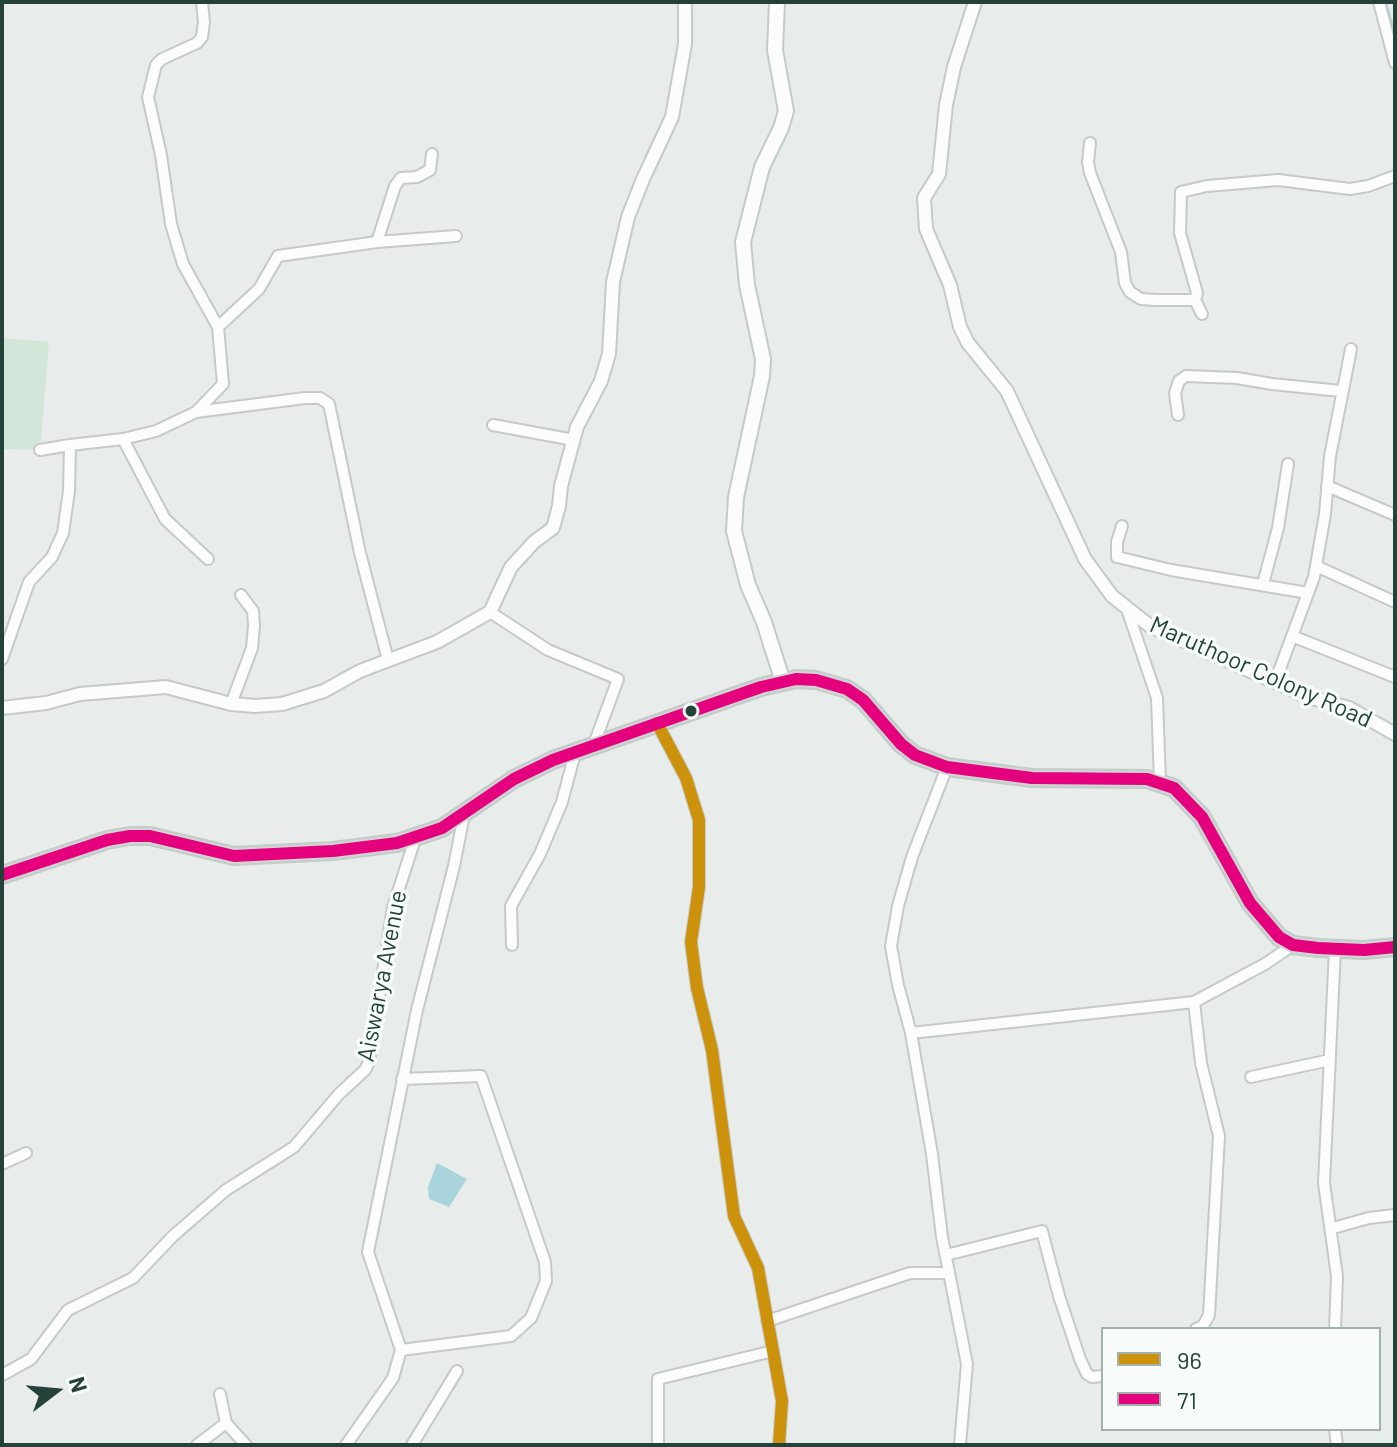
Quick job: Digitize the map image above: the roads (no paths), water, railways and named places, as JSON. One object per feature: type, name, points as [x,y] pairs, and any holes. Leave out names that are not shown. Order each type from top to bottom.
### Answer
[{"type":"main road","points":[[777,2],[775,50],[786,111],[762,167],[743,242],[747,285],[762,368],[736,497],[734,531],[748,585],[764,622],[783,682]]},
{"type":"main road","points":[[2,875],[107,840],[130,836],[150,836],[234,856],[368,848],[442,828],[514,779],[553,760],[783,682],[816,680],[847,689],[863,700],[901,744],[915,755],[947,767],[1032,778],[1129,777],[1160,782],[1174,788],[1202,817],[1250,903],[1267,925],[1293,945],[1364,950],[1395,947]]},
{"type":"street","points":[[196,412],[223,384],[218,327],[183,264],[171,224],[161,155],[148,97],[156,65],[162,59],[197,43],[202,37],[202,2]]},
{"type":"street","points":[[2,708],[46,703],[80,694],[166,687],[231,704],[255,706],[294,701],[324,691],[360,671],[437,642],[490,612],[511,567],[534,542],[553,528],[574,440],[601,381],[609,354],[613,282],[628,217],[672,117],[685,44],[685,2]]},
{"type":"street","points":[[1379,2],[1395,63]]},
{"type":"street","name":"Maruthoor Colony Road","points":[[971,6],[946,105],[939,174],[924,198],[926,229],[950,285],[960,327],[968,343],[1007,391],[1085,559],[1105,588],[1127,609],[1164,634],[1308,697],[1349,708],[1395,734]]},
{"type":"street","points":[[1090,143],[1088,162],[1095,192],[1121,252],[1130,292],[1141,299],[1195,300]]},
{"type":"street","points":[[377,242],[395,186],[401,178],[417,177],[430,170],[432,154]]},
{"type":"street","points":[[1202,314],[1195,300],[1197,293],[1180,233],[1181,192],[1217,185],[1278,180],[1350,189],[1395,176]]},
{"type":"street","points":[[218,327],[259,289],[278,256],[377,242],[456,236]]},
{"type":"street","points":[[1275,682],[1316,566],[1341,391],[1351,349]]},
{"type":"street","points":[[1178,415],[1176,389],[1179,381],[1186,376],[1237,378],[1341,391]]},
{"type":"street","points":[[40,450],[123,439],[156,431],[196,412],[320,398],[329,404],[360,553],[388,660]]},
{"type":"street","points":[[493,425],[574,440]]},
{"type":"street","points":[[123,439],[165,519],[208,559]]},
{"type":"street","points":[[2,659],[29,582],[52,557],[63,533],[69,491],[70,445]]},
{"type":"street","points":[[1263,584],[1278,528],[1288,464]]},
{"type":"street","points":[[1327,486],[1395,515]]},
{"type":"street","points":[[1122,526],[1117,557],[1171,570],[1308,593]]},
{"type":"street","points":[[1316,566],[1395,602]]},
{"type":"street","points":[[231,704],[252,648],[253,611],[241,595]]},
{"type":"street","points":[[1127,609],[1157,698],[1160,782]]},
{"type":"street","points":[[490,612],[548,650],[618,679],[593,747]]},
{"type":"street","points":[[1292,636],[1395,677]]},
{"type":"street","points":[[657,723],[686,778],[699,820],[699,887],[691,942],[697,988],[712,1050],[734,1216],[758,1268],[782,1401],[779,1445]]},
{"type":"street","points":[[512,945],[511,906],[540,854],[557,815],[575,753]]},
{"type":"street","points":[[947,767],[912,857],[891,946],[911,1033],[949,1273],[967,1364],[960,1445]]},
{"type":"street","points":[[346,1445],[393,1378],[401,1350],[368,1252],[402,1079],[464,815]]},
{"type":"street","name":"Aiswarya Avenue","points":[[2,1375],[31,1359],[68,1310],[133,1278],[173,1236],[226,1190],[294,1147],[339,1094],[365,1070],[393,907],[416,836]]},
{"type":"street","points":[[911,1033],[1194,1002],[1265,964],[1293,945]]},
{"type":"street","points":[[1335,948],[1324,1183],[1333,1228],[1337,1276],[1335,1327]]},
{"type":"street","points":[[1194,1002],[1201,1063],[1219,1136],[1209,1315],[1201,1327]]},
{"type":"street","points":[[1251,1077],[1330,1060]]},
{"type":"street","points":[[401,1350],[511,1336],[531,1318],[546,1281],[545,1262],[481,1076],[402,1079]]},
{"type":"street","points":[[2,1164],[26,1153]]},
{"type":"street","points":[[1333,1228],[1395,1215]]},
{"type":"street","points":[[946,1255],[1042,1231],[1080,1359],[1087,1374],[1101,1376]]},
{"type":"street","points":[[767,1321],[910,1273],[949,1273]]},
{"type":"street","points":[[658,1445],[658,1379],[773,1351]]},
{"type":"street","points":[[412,1445],[457,1371]]},
{"type":"street","points":[[220,1394],[226,1423],[246,1445]]},
{"type":"street","points":[[197,1445],[226,1423]]},
{"type":"water","points":[[437,1163],[467,1179],[449,1207],[429,1199],[428,1187]]},
{"type":"waterway","points":[[1385,2],[1395,38]]}]
